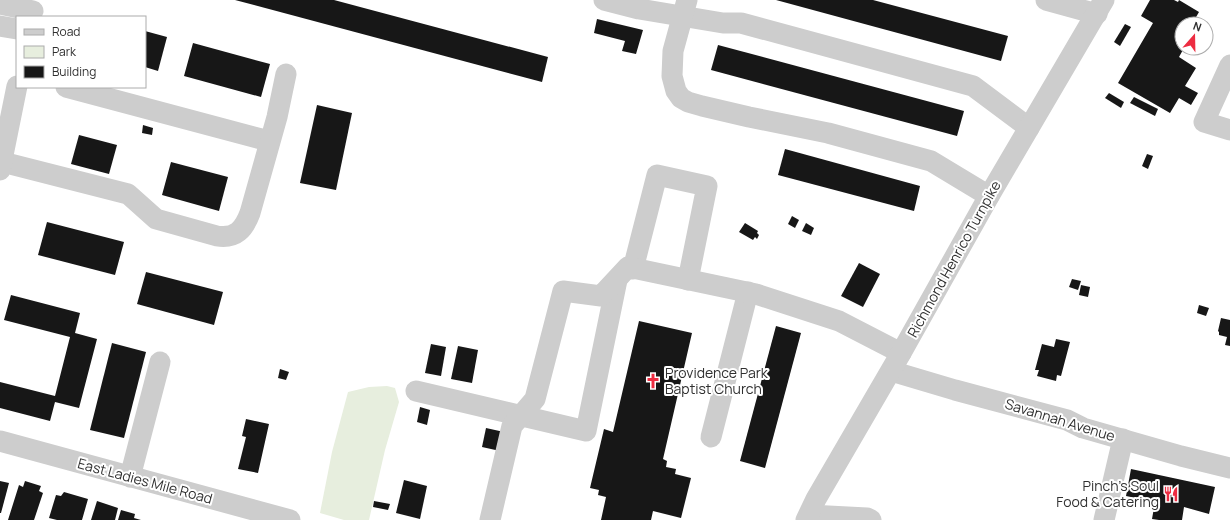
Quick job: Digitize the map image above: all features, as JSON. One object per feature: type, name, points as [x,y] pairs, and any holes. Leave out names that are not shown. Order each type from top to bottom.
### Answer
[{"type":"street","points":[[604,0],[639,9],[685,8],[723,23],[741,23],[973,86],[1029,128]]},
{"type":"street","points":[[1046,0],[1100,7]]},
{"type":"street","points":[[0,4],[33,9]]},
{"type":"street","name":"Richmond Henrico Turnpike","points":[[807,518],[816,499],[891,371],[989,196],[1100,7]]},
{"type":"street","points":[[685,8],[673,51],[672,76],[676,91],[681,98],[688,102],[749,117],[828,133],[931,161],[989,196]]},
{"type":"street","points":[[0,26],[16,29]]},
{"type":"street","points":[[1230,65],[1204,122],[1230,130]]},
{"type":"street","points":[[17,88],[1,166],[128,194],[156,219],[224,237],[237,233],[246,222],[277,117],[286,74]]},
{"type":"street","points":[[70,88],[270,141]]},
{"type":"street","points":[[416,391],[586,431],[625,274],[657,175],[707,186],[688,280]]},
{"type":"street","points":[[490,520],[512,426],[535,399],[563,291],[601,296],[625,274],[688,280],[748,292],[839,321],[901,353]]},
{"type":"street","points":[[711,437],[748,292]]},
{"type":"street","points":[[130,477],[160,362]]},
{"type":"street","name":"Savannah Avenue","points":[[891,371],[1067,420],[1083,428],[1230,468]]},
{"type":"street","points":[[1104,520],[1123,439]]},
{"type":"street","name":"East Ladies Mile Road","points":[[0,441],[281,519]]},
{"type":"street","points":[[807,518],[867,518],[871,520]]},
{"type":"green space","points":[[387,386],[395,388],[399,402],[385,450],[369,520],[344,520],[320,513],[332,452],[348,392],[369,387]]},
{"type":"building","points":[[235,0],[334,0],[548,57],[542,82]]},
{"type":"building","points":[[776,0],[873,0],[1008,36],[1001,61]]},
{"type":"building","points":[[1150,0],[1174,0],[1178,2],[1179,0],[1199,12],[1197,16],[1174,16],[1174,56],[1180,56],[1196,68],[1185,86],[1198,93],[1191,105],[1179,98],[1170,113],[1118,83],[1153,23],[1141,16]]},
{"type":"building","points":[[597,19],[643,30],[636,54],[622,51],[625,41],[594,33]]},
{"type":"building","points":[[1125,24],[1131,27],[1120,46],[1114,42]]},
{"type":"building","points":[[146,31],[167,37],[158,71],[146,67]]},
{"type":"building","points":[[193,43],[270,64],[261,97],[184,76]]},
{"type":"building","points":[[718,45],[964,111],[957,136],[711,70]]},
{"type":"building","points":[[1109,93],[1124,102],[1121,108],[1105,98]]},
{"type":"building","points":[[1134,97],[1158,109],[1155,116],[1130,103]]},
{"type":"building","points":[[317,105],[352,113],[336,190],[300,183]]},
{"type":"building","points":[[143,125],[153,128],[152,135],[142,133]]},
{"type":"building","points":[[79,135],[117,145],[109,174],[71,164]]},
{"type":"building","points":[[785,149],[920,186],[914,211],[778,175]]},
{"type":"building","points":[[1147,154],[1153,156],[1148,169],[1142,166]]},
{"type":"building","points":[[171,162],[228,177],[219,211],[162,195]]},
{"type":"building","points":[[792,216],[799,220],[795,228],[788,224]]},
{"type":"building","points":[[47,222],[124,242],[115,275],[38,255]]},
{"type":"building","points":[[745,223],[758,231],[757,233],[759,235],[757,239],[755,237],[753,240],[739,232]]},
{"type":"building","points":[[806,223],[814,228],[811,235],[802,231]]},
{"type":"building","points":[[859,263],[880,274],[863,307],[841,296]]},
{"type":"building","points":[[146,272],[223,292],[214,325],[137,304]]},
{"type":"building","points":[[1072,279],[1081,281],[1078,290],[1069,287]]},
{"type":"building","points":[[1081,285],[1090,287],[1088,297],[1079,295]]},
{"type":"building","points":[[11,295],[80,313],[75,333],[97,339],[79,408],[55,402],[50,421],[0,408],[0,382],[55,396],[70,337],[4,320]]},
{"type":"building","points":[[1199,305],[1209,308],[1206,316],[1197,313]]},
{"type":"building","points":[[1221,318],[1230,320],[1230,346],[1225,345],[1227,337],[1219,335],[1218,331]]},
{"type":"building","name":"Providence Park Baptist Church","points":[[639,321],[692,333],[663,459],[667,461],[666,467],[676,469],[675,474],[691,478],[681,518],[653,511],[651,520],[601,520],[606,497],[598,495],[599,490],[590,488],[604,429],[613,432]]},
{"type":"building","points":[[776,326],[801,333],[765,468],[740,461]]},
{"type":"building","points":[[1056,339],[1070,342],[1061,376],[1057,375],[1056,381],[1037,376],[1039,370],[1035,370],[1042,344],[1054,347]]},
{"type":"building","points":[[112,343],[146,352],[124,438],[90,430]]},
{"type":"building","points":[[431,344],[446,347],[441,376],[425,373]]},
{"type":"building","points":[[458,346],[478,350],[472,383],[451,379]]},
{"type":"building","points":[[280,369],[289,372],[286,380],[278,378]]},
{"type":"building","points":[[420,407],[430,410],[427,425],[417,422]]},
{"type":"building","points":[[246,419],[269,424],[258,473],[238,469],[246,437],[242,436]]},
{"type":"building","points":[[486,428],[504,432],[500,451],[482,447]]},
{"type":"building","points":[[1131,469],[1215,487],[1209,514],[1184,507],[1182,520],[1152,519],[1155,502],[1126,496]]},
{"type":"building","points":[[404,480],[427,486],[420,519],[396,513]]},
{"type":"building","points":[[0,481],[9,483],[1,513],[0,513]]},
{"type":"building","points":[[25,481],[41,486],[39,491],[43,493],[34,520],[8,520],[19,485],[23,487]]},
{"type":"building","points":[[64,492],[88,499],[82,520],[57,520],[49,518],[56,495],[61,496]]},
{"type":"building","points":[[97,501],[118,508],[115,520],[91,520]]},
{"type":"building","points":[[374,501],[390,504],[388,510],[373,507]]},
{"type":"building","points":[[121,510],[135,514],[134,518],[141,520],[118,520]]},
{"type":"place","name":"Providence Park Baptist Church","points":[[653,381]]},
{"type":"place","name":"Pinch's Soul Food & Catering","points":[[1171,494]]}]
